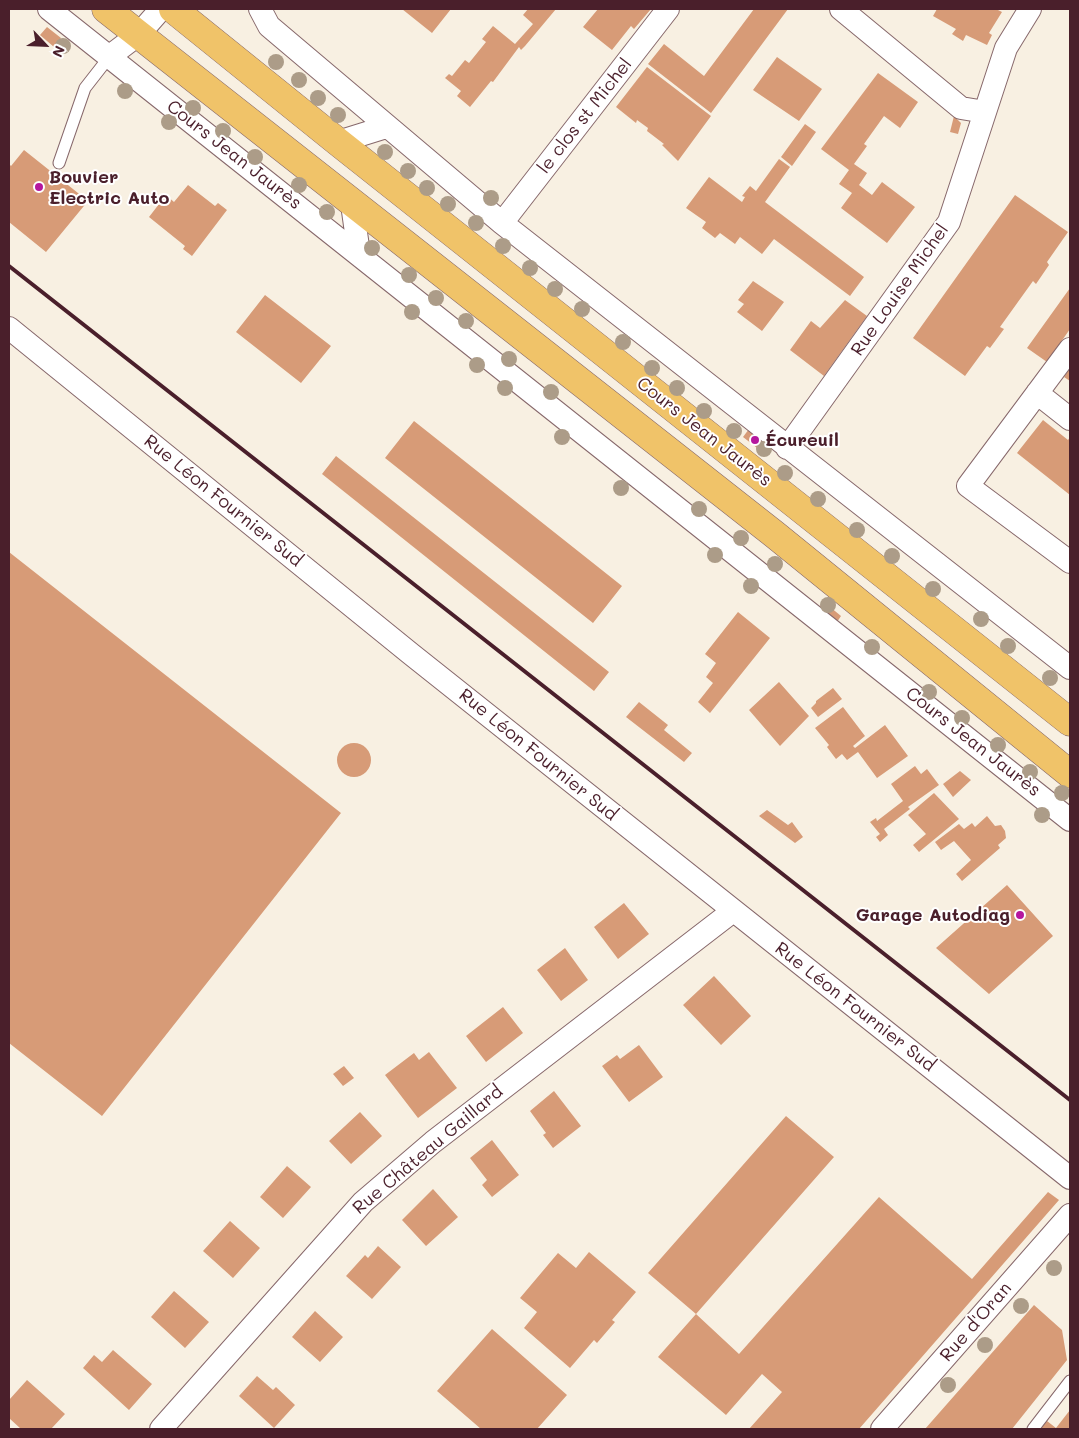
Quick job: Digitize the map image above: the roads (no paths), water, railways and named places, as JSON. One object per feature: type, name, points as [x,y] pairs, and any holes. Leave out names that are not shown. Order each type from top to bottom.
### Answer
[{"type":"main road","name":"Cours Jean Jaurès","points":[[106,9],[774,534],[1070,774]]},
{"type":"main road","name":"Cours Jean Jaurès","points":[[173,9],[1070,722]]},
{"type":"street","name":"Cours Jean Jaurès","points":[[49,9],[1070,820]]},
{"type":"street","points":[[110,56],[139,34],[161,9]]},
{"type":"street","points":[[260,9],[268,26],[502,223],[1070,668]]},
{"type":"street","name":"le clos st Michel","points":[[502,223],[668,9]]},
{"type":"street","points":[[841,9],[961,108],[985,112]]},
{"type":"street","name":"Rue Louise Michel","points":[[787,448],[949,222],[1006,48],[1030,9]]},
{"type":"street","points":[[338,142],[386,127]]},
{"type":"street","points":[[352,204],[359,254]]},
{"type":"street","name":"Rue Léon Fournier Sud","points":[[9,328],[733,910],[1070,1178]]},
{"type":"street","points":[[1070,349],[968,486],[1070,562]]},
{"type":"street","points":[[1037,393],[1070,419]]},
{"type":"street","name":"Rue Château Gaillard","points":[[160,1429],[362,1202],[433,1142],[733,910]]},
{"type":"street","name":"Rue d'Oran","points":[[882,1429],[1070,1215]]},
{"type":"lane","points":[[58,163],[86,88],[110,56]]},
{"type":"lane","points":[[1033,1429],[1070,1381]]},
{"type":"railway","points":[[9,266],[1070,1100]]},
{"type":"place","name":"Bouvier Electric Auto","points":[[39,187]]},
{"type":"place","name":"Écureuil","points":[[755,440]]},
{"type":"place","name":"Garage Autodiag","points":[[1020,915]]}]
